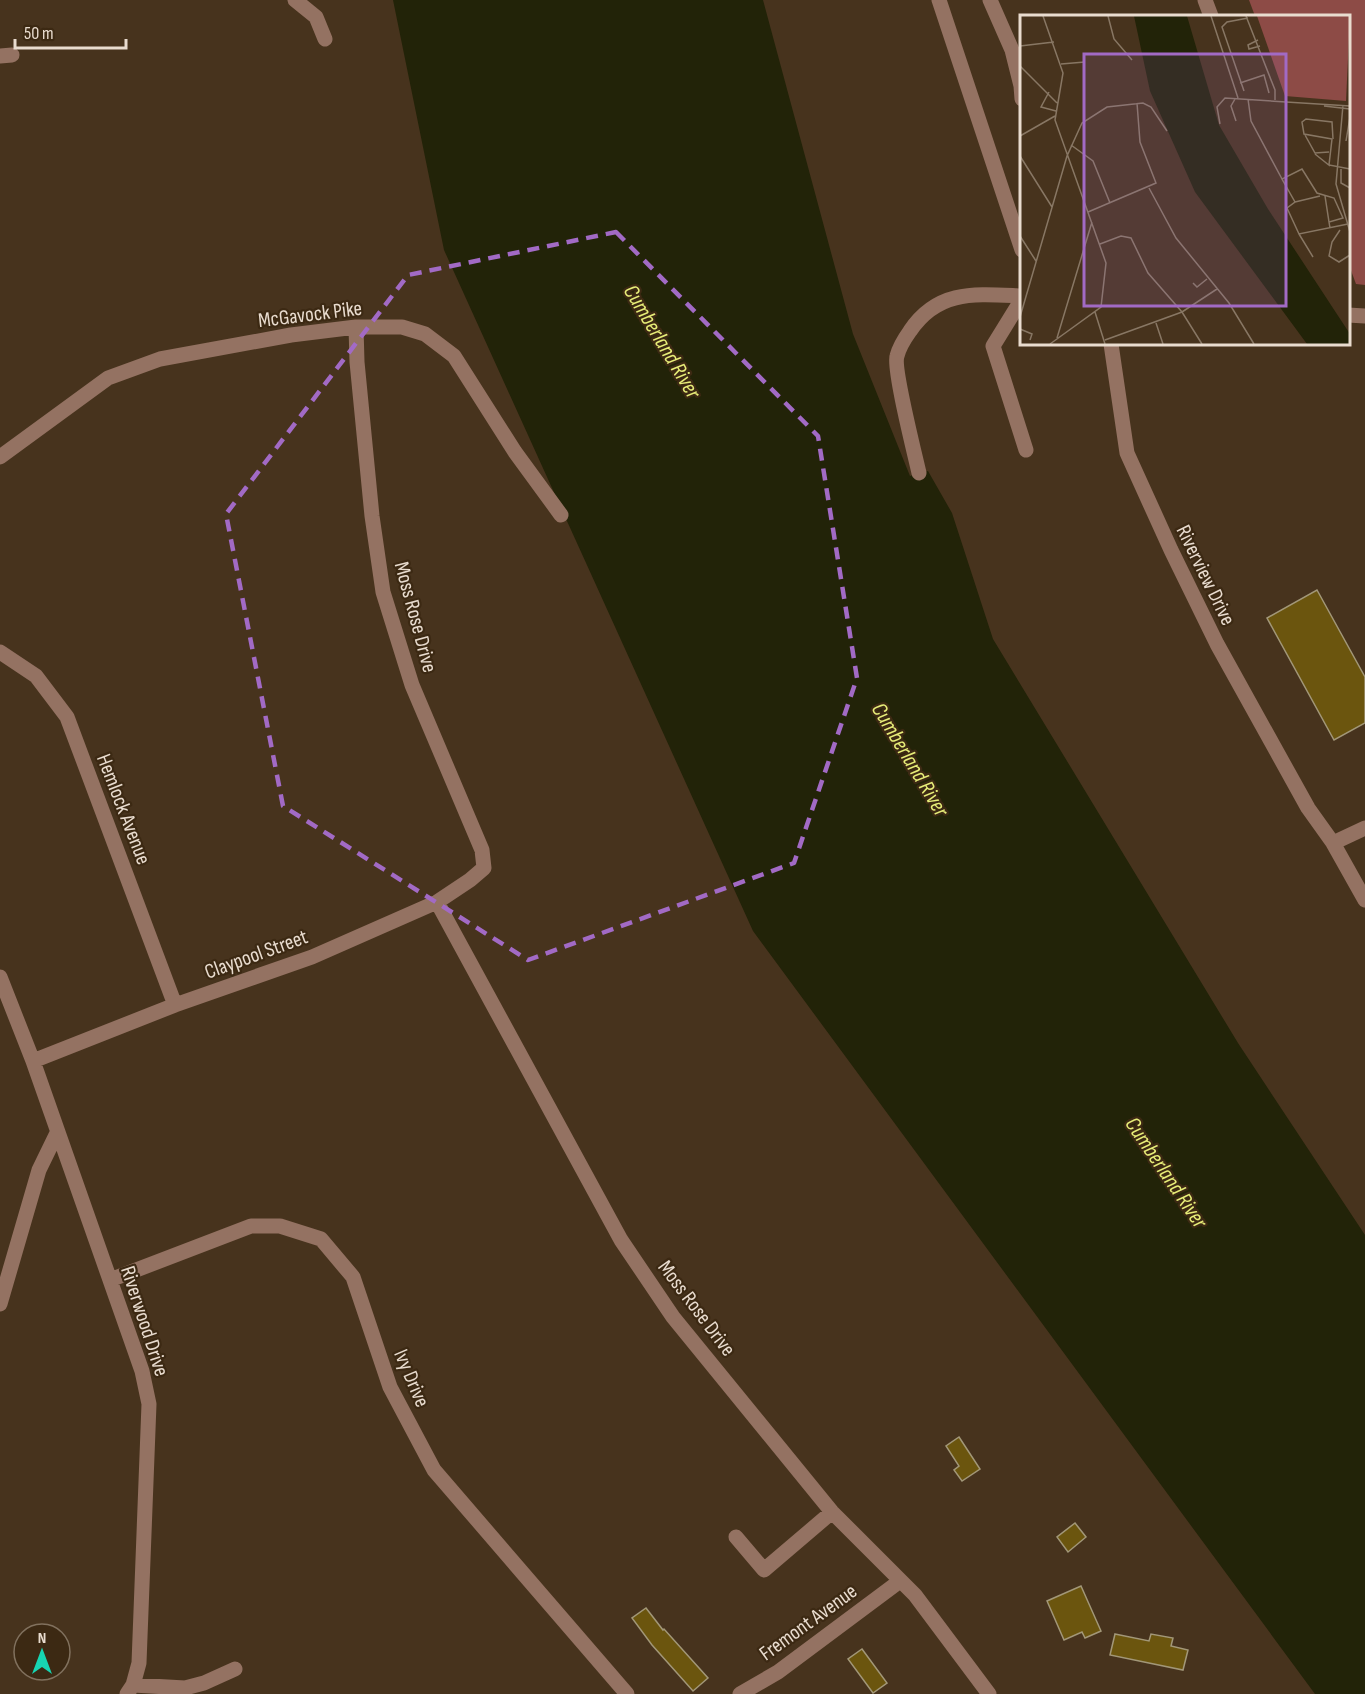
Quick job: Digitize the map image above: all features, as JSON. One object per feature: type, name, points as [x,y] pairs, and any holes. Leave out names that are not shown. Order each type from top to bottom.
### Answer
[{"type":"street","points":[[295,0],[316,17],[325,39]]},
{"type":"street","points":[[939,0],[1020,244]]},
{"type":"street","points":[[990,0],[1012,50],[1020,82]]},
{"type":"street","points":[[1205,0],[1211,15]]},
{"type":"street","points":[[919,473],[896,357],[907,336],[916,322],[936,304],[952,298],[988,294],[1020,298]]},
{"type":"street","points":[[1020,301],[993,346],[1026,450]]},
{"type":"street","points":[[1350,315],[1365,316]]},
{"type":"street","name":"McGavock Pike","points":[[0,457],[108,378],[160,359],[291,335],[356,327],[402,327],[425,334],[454,356],[515,452],[561,515]]},
{"type":"street","name":"Moss Rose Drive","points":[[356,327],[357,362],[372,516],[383,592],[412,685],[482,850],[484,868]]},
{"type":"street","name":"Riverview Drive","points":[[1111,345],[1127,453],[1170,550],[1217,644],[1308,808],[1333,843],[1365,900]]},
{"type":"street","name":"Hemlock Avenue","points":[[0,652],[36,676],[67,717],[175,1005]]},
{"type":"street","points":[[1333,843],[1365,828]]},
{"type":"street","name":"Claypool Street","points":[[33,1061],[175,1005],[312,957],[437,902],[471,880],[484,868]]},
{"type":"street","name":"Moss Rose Drive","points":[[437,902],[621,1240],[673,1317],[832,1512],[915,1595],[989,1694]]},
{"type":"street","name":"Riverwood Drive","points":[[0,977],[33,1061],[142,1371],[149,1404],[139,1663],[130,1690]]},
{"type":"street","points":[[0,1304],[39,1170],[57,1133]]},
{"type":"street","name":"Ivy Drive","points":[[110,1280],[250,1226],[280,1226],[321,1239],[353,1277],[390,1387],[434,1470],[627,1694]]},
{"type":"street","points":[[736,1538],[764,1570],[832,1512]]},
{"type":"street","name":"Fremont Avenue","points":[[740,1694],[778,1672],[900,1581]]},
{"type":"street","points":[[130,1690],[185,1688],[204,1683],[235,1669]]},
{"type":"street","points":[[185,1688],[208,1694]]},
{"type":"highlighted area","points":[[616,232],[818,436],[857,678],[794,863],[528,960],[283,806],[226,514],[408,275]]},
{"type":"shaded area","points":[[1249,0],[1365,0],[1365,285],[1356,284],[1350,268],[1350,15],[1255,15]]},
{"type":"water","name":"Cumberland River","points":[[393,0],[763,0],[853,334],[910,476],[928,471],[952,513],[993,639],[1238,1043],[1365,1235],[1365,1694],[1315,1694],[753,931],[444,250]]},
{"type":"building","points":[[1317,590],[1365,677],[1365,723],[1334,740],[1267,618]]},
{"type":"building","points":[[959,1437],[980,1469],[962,1481],[954,1470],[959,1466],[946,1446]]},
{"type":"building","points":[[1075,1523],[1086,1537],[1068,1552],[1057,1537]]},
{"type":"building","points":[[1081,1586],[1101,1631],[1085,1638],[1082,1632],[1064,1640],[1047,1601]]},
{"type":"building","points":[[646,1608],[663,1630],[708,1678],[693,1691],[652,1645],[632,1618]]},
{"type":"building","points":[[1115,1634],[1149,1641],[1151,1634],[1173,1638],[1171,1646],[1188,1650],[1183,1670],[1110,1655]]},
{"type":"building","points":[[862,1649],[887,1683],[873,1693],[848,1659]]}]
